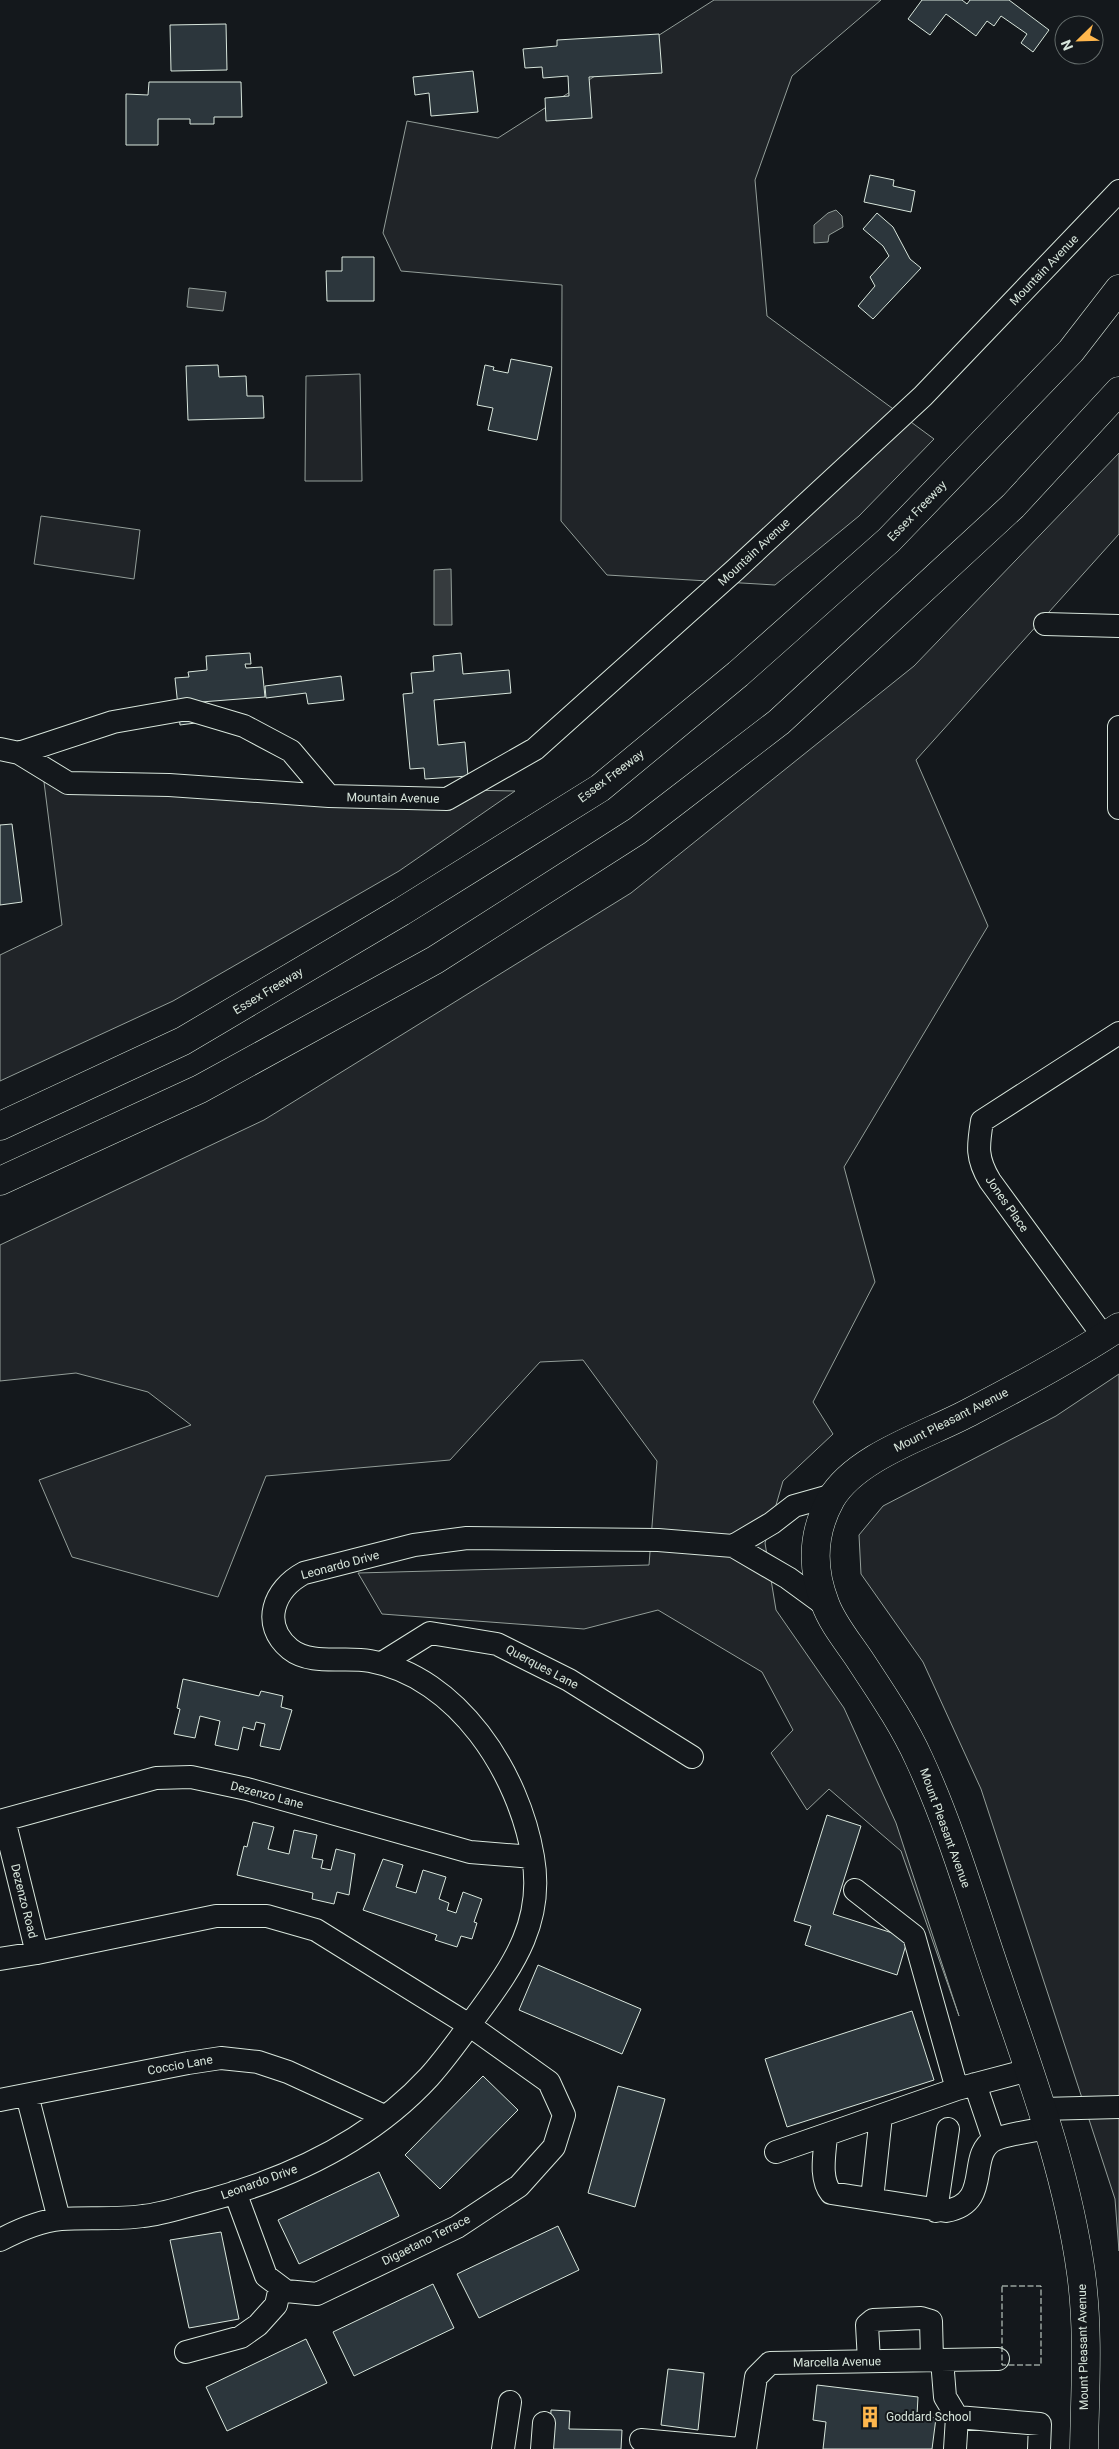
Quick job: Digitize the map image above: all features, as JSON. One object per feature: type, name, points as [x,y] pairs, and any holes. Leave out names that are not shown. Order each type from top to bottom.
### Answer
[{"type":"main road","name":"Essex Freeway","points":[[0,1126],[182,1041],[401,912],[600,788],[738,674],[889,540],[1071,351],[1119,289]]},
{"type":"main road","points":[[0,1181],[209,1085],[435,960],[637,831],[779,722],[1013,506],[1119,391]]},
{"type":"main road","name":"Mount Pleasant Avenue","points":[[1084,2449],[1085,2343],[1082,2278],[1071,2210],[1045,2119],[943,1818],[918,1757],[894,1712],[825,1605],[816,1573],[814,1552],[822,1516],[834,1495],[852,1473],[884,1454],[972,1411],[1111,1332]]},
{"type":"street","name":"Mountain Avenue","points":[[10,751],[68,783],[169,785],[329,796],[448,799],[535,749],[735,570],[923,396],[1119,191]]},
{"type":"street","points":[[1045,624],[1119,626]]},
{"type":"street","name":"Mountain Avenue","points":[[10,751],[113,722],[187,709],[244,726],[291,751],[329,796]]},
{"type":"street","points":[[1119,727],[1119,808]]},
{"type":"street","name":"Jones Place","points":[[1111,1332],[990,1181],[980,1165],[978,1146],[982,1120],[1119,1033]]},
{"type":"street","points":[[825,1605],[788,1578],[733,1546],[772,1523],[794,1506],[834,1495]]},
{"type":"street","name":"Leonardo Drive","points":[[0,2240],[26,2227],[59,2219],[145,2216],[235,2192],[285,2175],[342,2147],[384,2116],[428,2077],[508,1973],[524,1945],[532,1918],[536,1889],[533,1857],[522,1816],[499,1761],[476,1729],[454,1704],[422,1681],[392,1665],[360,1659],[318,1659],[304,1656],[292,1650],[282,1641],[276,1629],[274,1615],[276,1601],[282,1589],[304,1573],[414,1545],[467,1538],[658,1540],[733,1546]]},
{"type":"street","name":"Querques Lane","points":[[382,1663],[430,1633],[497,1644],[569,1680],[692,1757]]},
{"type":"street","name":"Dezenzo Lane","points":[[2,1820],[156,1778],[191,1777],[247,1789],[470,1852],[533,1857]]},
{"type":"street","name":"Dezenzo Road","points":[[2,1820],[37,1953]]},
{"type":"street","points":[[855,1890],[914,1936],[966,2087],[994,2140]]},
{"type":"street","points":[[0,1959],[216,1916],[267,1916],[316,1930],[469,2025]]},
{"type":"street","name":"Digaetano Terrace","points":[[280,2287],[286,2291],[317,2294],[457,2226],[519,2186],[554,2148],[564,2115],[549,2082],[469,2025]]},
{"type":"street","name":"Coccio Lane","points":[[0,2100],[221,2058],[258,2062],[288,2072],[384,2116]]},
{"type":"street","points":[[776,2152],[966,2087],[1029,2070]]},
{"type":"street","points":[[27,2095],[59,2219]]},
{"type":"street","points":[[826,2135],[824,2179],[826,2187],[831,2193],[936,2211],[959,2209],[974,2192],[986,2147],[994,2140],[1045,2119],[1119,2107]]},
{"type":"street","points":[[872,2199],[881,2116]]},
{"type":"street","points":[[936,2211],[948,2129]]},
{"type":"street","points":[[186,2352],[241,2337],[258,2325],[276,2306],[280,2287],[266,2276],[235,2192]]},
{"type":"street","points":[[869,2361],[867,2325],[872,2320],[921,2318],[931,2321],[945,2397],[957,2417],[955,2449]]},
{"type":"street","name":"Marcella Avenue","points":[[745,2449],[756,2377],[770,2362],[998,2359]]},
{"type":"street","points":[[503,2449],[510,2402]]},
{"type":"street","points":[[957,2417],[1040,2424],[1038,2449]]},
{"type":"street","points":[[542,2449],[544,2423]]},
{"type":"street","points":[[641,2440],[740,2449]]},
{"type":"shaded area","points":[[714,0],[881,0],[792,76],[755,180],[767,316],[934,439],[859,516],[775,585],[607,575],[561,521],[562,285],[401,271],[383,233],[407,121],[498,138]]},
{"type":"shaded area","points":[[836,210],[842,216],[843,227],[829,235],[828,242],[814,243],[814,225],[828,213]]},
{"type":"shaded area","points":[[189,288],[226,292],[223,311],[187,307]]},
{"type":"shaded area","points":[[360,374],[362,481],[305,481],[306,376]]},
{"type":"shaded area","points":[[1119,453],[1119,534],[916,760],[988,926],[844,1167],[875,1282],[813,1402],[833,1434],[783,1481],[765,1543],[776,1610],[844,1708],[896,1823],[959,2016],[901,1851],[829,1789],[807,1810],[771,1753],[793,1730],[762,1672],[658,1610],[584,1629],[382,1614],[358,1573],[649,1565],[657,1461],[583,1360],[540,1362],[450,1460],[266,1476],[218,1597],[72,1557],[39,1480],[191,1425],[148,1392],[76,1373],[0,1381],[0,1245],[264,1120],[631,893],[914,666]]},
{"type":"shaded area","points":[[41,516],[140,530],[134,579],[34,564]]},
{"type":"shaded area","points":[[451,569],[452,625],[434,625],[434,570]]},
{"type":"shaded area","points":[[44,782],[515,791],[399,871],[173,1001],[0,1081],[0,955],[62,925]]},
{"type":"shaded area","points":[[1119,1374],[1119,2251],[1115,2199],[981,1789],[923,1662],[861,1574],[859,1535],[883,1506],[1056,1416]]},
{"type":"building","points":[[922,0],[962,0],[967,4],[970,0],[1009,0],[1049,30],[1033,52],[1021,43],[1027,34],[1001,16],[994,26],[987,21],[976,36],[946,14],[930,35],[908,19]]},
{"type":"building","points":[[226,24],[227,70],[171,71],[170,25]]},
{"type":"building","points":[[659,34],[662,73],[589,77],[592,118],[546,121],[545,98],[569,96],[568,76],[543,78],[542,67],[525,68],[523,49],[557,46],[557,40]]},
{"type":"building","points":[[473,71],[478,112],[431,116],[429,93],[415,95],[413,77]]},
{"type":"building","points":[[149,82],[241,82],[242,117],[214,117],[214,124],[190,124],[190,119],[158,119],[158,145],[126,145],[126,94],[148,95]]},
{"type":"building","points":[[870,175],[894,180],[893,186],[915,191],[911,212],[864,202]]},
{"type":"building","points":[[877,213],[893,227],[910,259],[921,268],[873,319],[858,306],[875,286],[870,277],[889,256],[883,246],[863,229]]},
{"type":"building","points":[[342,257],[374,257],[374,301],[327,301],[326,271],[342,271]]},
{"type":"building","points":[[511,359],[552,367],[537,440],[488,430],[493,408],[477,405],[485,365],[494,367],[493,370],[508,373]]},
{"type":"building","points":[[218,365],[219,377],[246,376],[247,396],[263,396],[264,418],[188,420],[186,366]]},
{"type":"building","points":[[250,653],[251,664],[245,664],[246,668],[262,667],[265,697],[201,702],[203,722],[180,725],[175,678],[189,677],[188,672],[207,670],[206,656]]},
{"type":"building","points":[[461,653],[463,674],[509,670],[511,693],[434,700],[438,745],[465,742],[468,776],[425,779],[424,768],[410,769],[403,694],[413,693],[411,673],[434,671],[433,656]]},
{"type":"building","points":[[341,676],[344,700],[308,704],[306,693],[266,698],[265,686]]},
{"type":"building","points":[[12,824],[22,902],[0,905],[0,825]]},
{"type":"building","points":[[183,1679],[259,1696],[261,1691],[283,1696],[281,1707],[292,1710],[280,1750],[260,1746],[265,1724],[256,1722],[254,1730],[243,1727],[238,1750],[215,1745],[220,1721],[200,1716],[195,1738],[174,1734],[180,1709],[177,1708]]},
{"type":"building","points":[[827,1815],[861,1826],[833,1914],[908,1938],[897,1975],[805,1945],[811,1926],[794,1921]]},
{"type":"building","points":[[253,1822],[274,1827],[268,1849],[289,1854],[294,1830],[317,1835],[312,1858],[323,1860],[321,1868],[331,1870],[336,1849],[355,1854],[349,1895],[337,1892],[334,1904],[312,1899],[313,1893],[237,1875],[244,1846],[247,1847]]},
{"type":"building","points":[[383,1859],[403,1865],[396,1887],[416,1893],[423,1870],[446,1877],[439,1899],[449,1903],[447,1910],[456,1913],[463,1892],[482,1899],[474,1922],[477,1923],[472,1939],[461,1936],[457,1947],[435,1940],[437,1935],[363,1910]]},
{"type":"building","points":[[538,1965],[641,2009],[622,2054],[519,2010]]},
{"type":"building","points":[[912,2011],[934,2080],[787,2127],[765,2059]]},
{"type":"building","points":[[483,2076],[518,2110],[440,2189],[405,2155]]},
{"type":"building","points":[[618,2086],[665,2099],[635,2207],[588,2193]]},
{"type":"building","points":[[379,2172],[399,2216],[299,2264],[278,2220]]},
{"type":"building","points":[[558,2226],[579,2270],[479,2318],[457,2274]]},
{"type":"building","points":[[221,2232],[239,2319],[189,2328],[170,2240]]},
{"type":"building","points":[[433,2284],[454,2328],[354,2376],[333,2332]]},
{"type":"building","points":[[306,2339],[327,2383],[227,2431],[206,2387]]},
{"type":"building","points":[[668,2369],[704,2373],[698,2430],[661,2425]]},
{"type":"building","name":"Goddard School","points":[[817,2385],[918,2397],[917,2415],[936,2418],[932,2449],[823,2449],[826,2422],[813,2420]]},
{"type":"building","points":[[551,2410],[570,2411],[569,2429],[622,2430],[621,2449],[549,2449]]},
{"type":"fence","points":[[1002,2286],[1041,2286],[1041,2365],[1002,2365],[1002,2286]]},
{"type":"place","name":"Goddard School","points":[[870,2417]]}]
